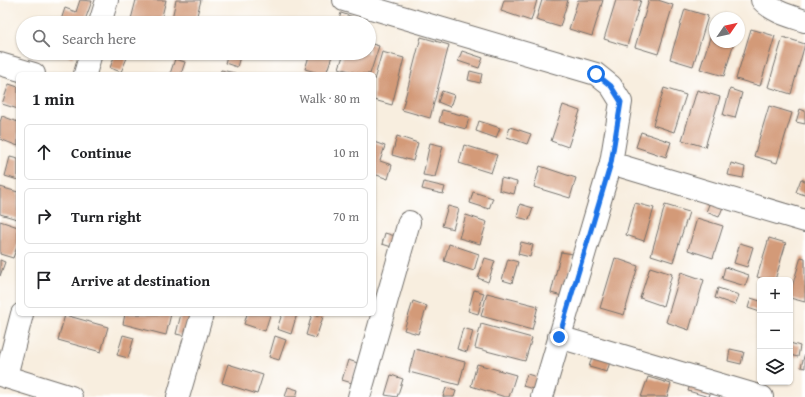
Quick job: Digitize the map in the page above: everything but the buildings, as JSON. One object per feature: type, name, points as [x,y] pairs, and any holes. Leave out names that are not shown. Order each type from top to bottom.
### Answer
[{"type":"street","points":[[102,16],[107,0]]},
{"type":"street","points":[[344,0],[596,74],[611,86],[621,102],[611,163],[542,397]]},
{"type":"street","points":[[762,0],[770,8],[785,15],[805,21]]},
{"type":"street","points":[[86,72],[89,60]]},
{"type":"street","points":[[0,64],[27,72]]},
{"type":"street","points":[[611,163],[805,221]]},
{"type":"street","points":[[359,397],[409,222]]},
{"type":"street","points":[[21,316],[3,375],[70,397]]},
{"type":"street","points":[[178,397],[201,316]]},
{"type":"street","points":[[559,337],[762,397]]},
{"type":"route","points":[[559,337],[611,163],[621,102],[611,86],[596,74]]}]
